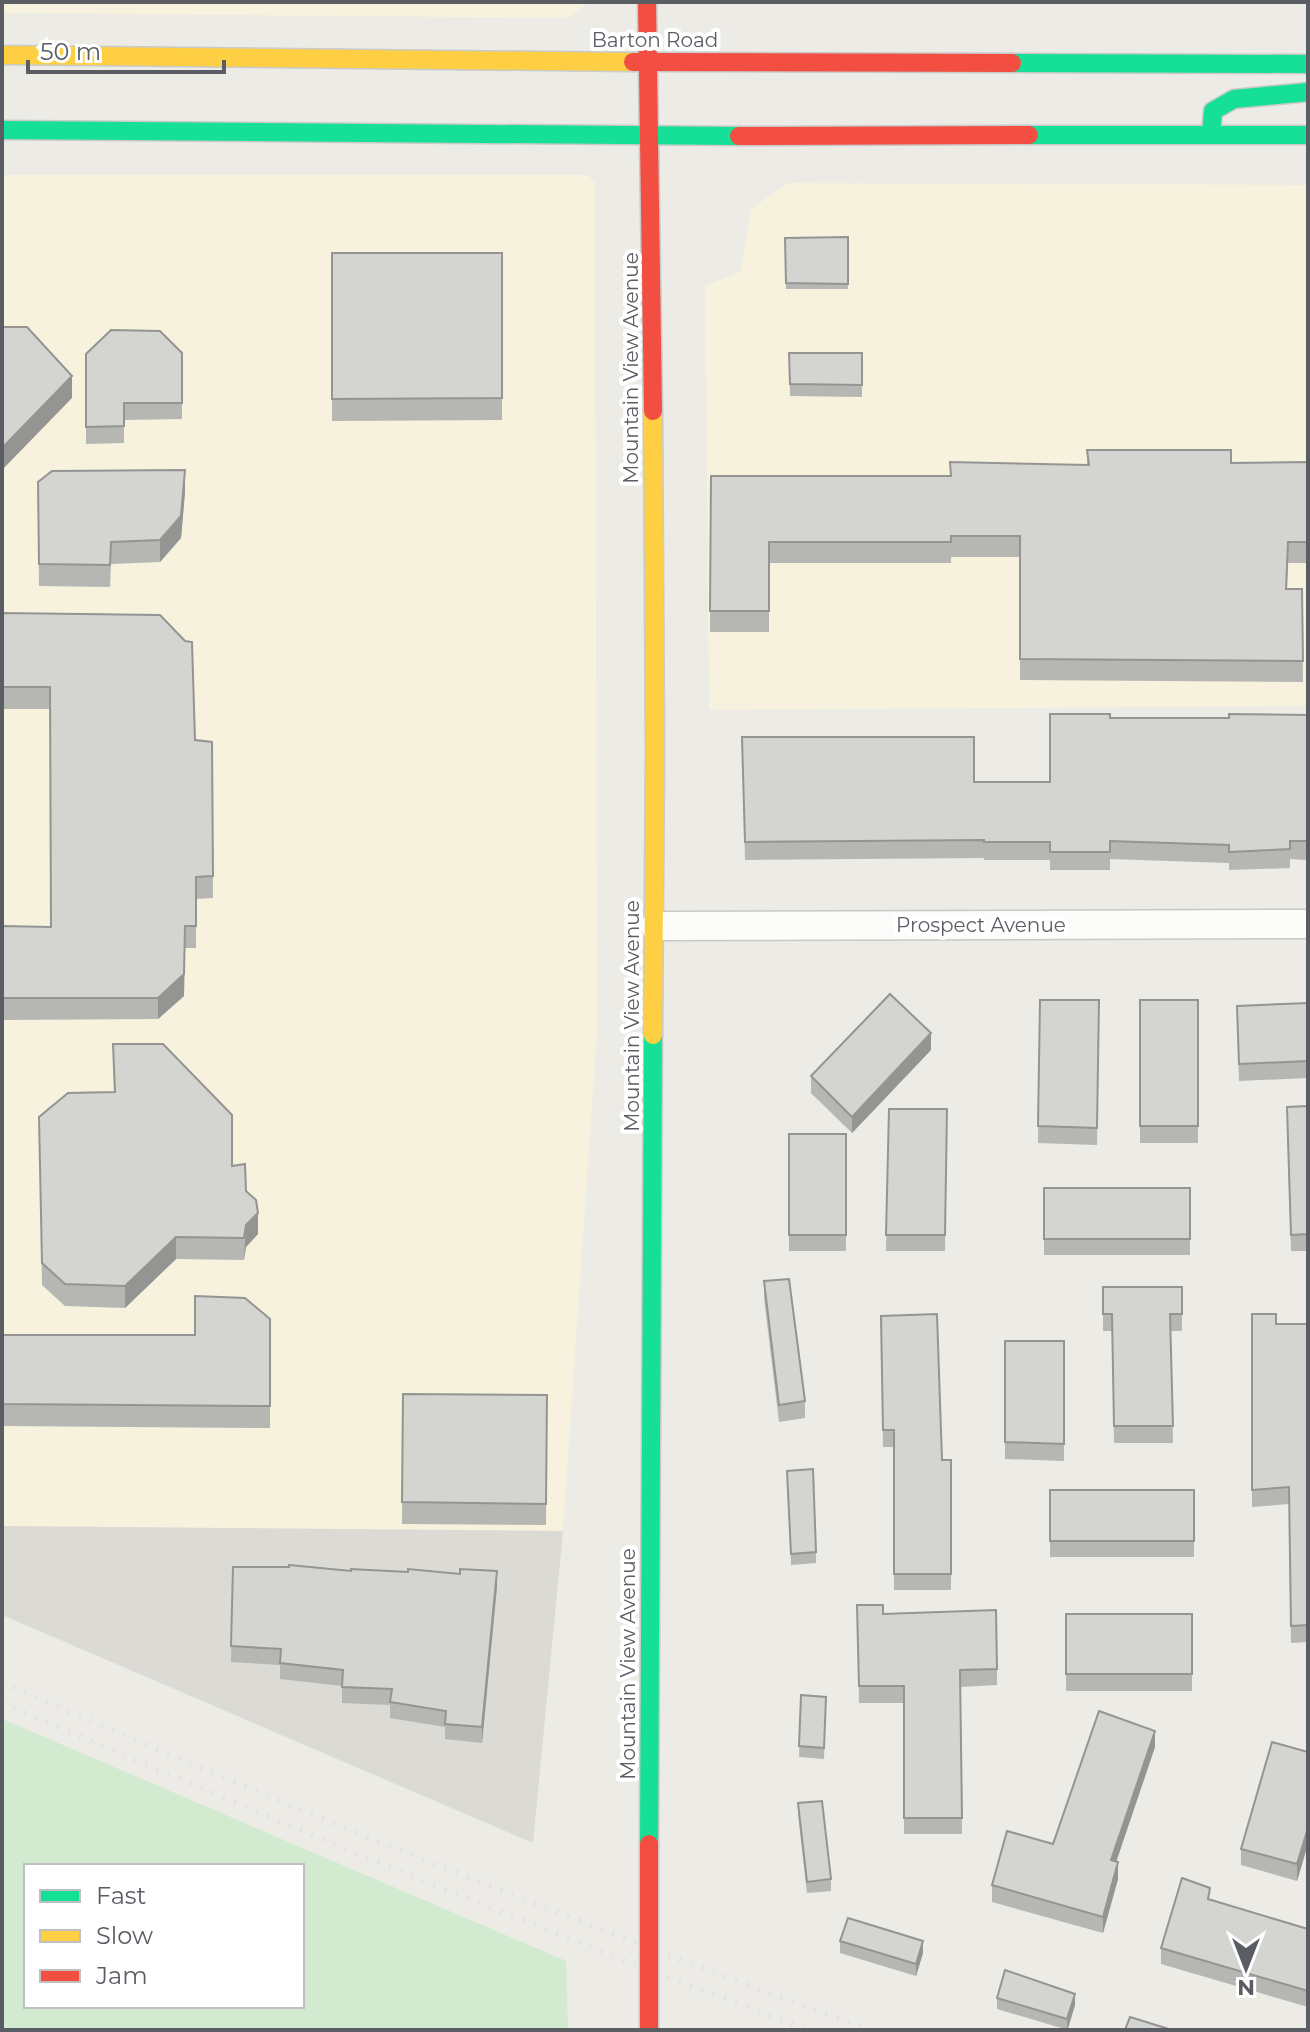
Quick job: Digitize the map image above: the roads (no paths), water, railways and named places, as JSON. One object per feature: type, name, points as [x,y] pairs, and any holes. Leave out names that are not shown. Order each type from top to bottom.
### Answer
[{"type":"main road","name":"Mountain View Avenue","points":[[647,2],[655,751],[649,2030]]},
{"type":"main road","name":"Barton Road","points":[[2,55],[647,62],[1308,64]]},
{"type":"main road","points":[[1211,135],[1213,111],[1234,99],[1308,92]]},
{"type":"main road","points":[[2,130],[650,136],[1308,135]]},
{"type":"street","name":"Prospect Avenue","points":[[655,926],[1308,924]]},
{"type":"railway","points":[[2,1682],[432,1863],[869,2030]]},
{"type":"railway","points":[[2,1703],[344,1849],[808,2030]]}]
